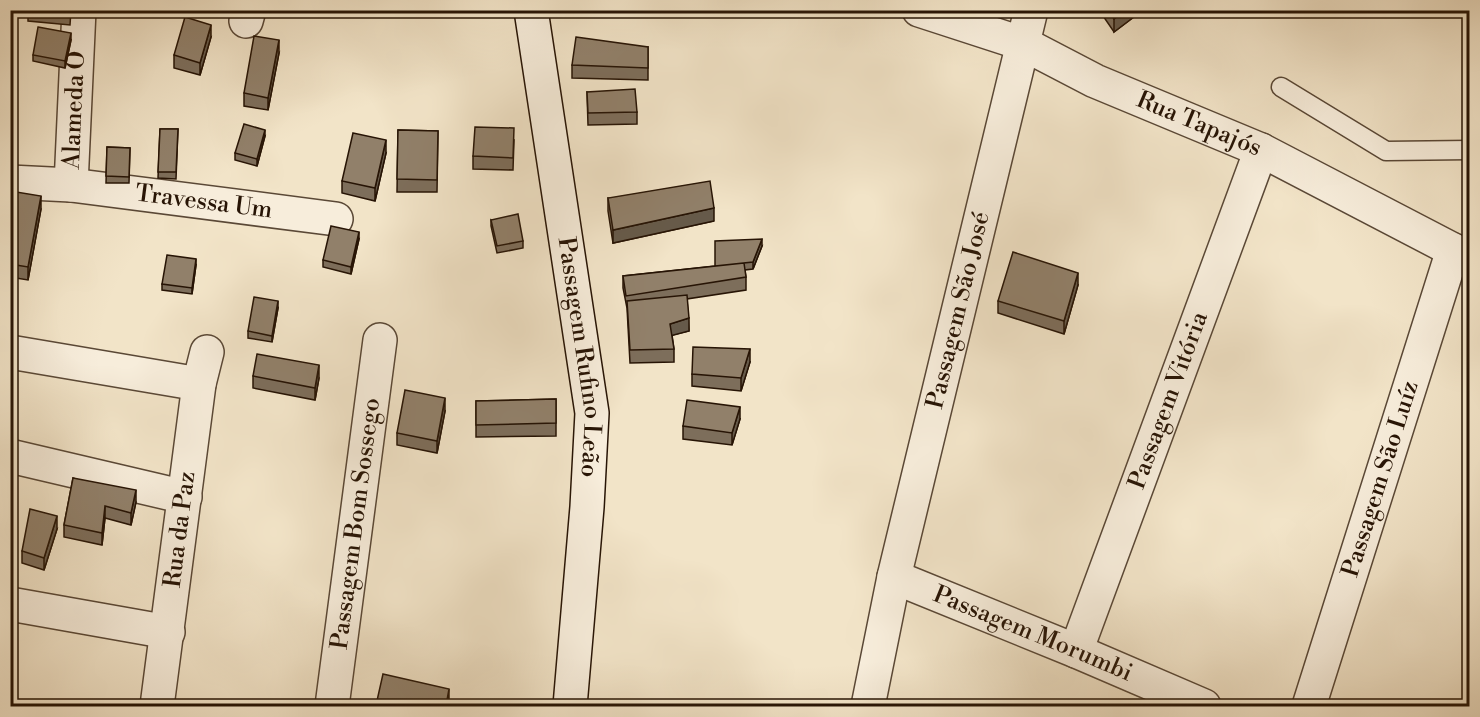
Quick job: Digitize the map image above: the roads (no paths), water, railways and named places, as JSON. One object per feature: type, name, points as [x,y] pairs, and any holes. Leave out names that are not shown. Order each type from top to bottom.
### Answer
[{"type":"street","name":"Alameda O","points":[[10,182],[71,185],[80,10]]},
{"type":"street","name":"Passagem Rufino Leão","points":[[531,10],[592,413],[587,507],[570,706]]},
{"type":"street","name":"Rua Tapajós","points":[[919,10],[1024,44],[1095,81],[1261,150],[1461,255]]},
{"type":"street","name":"Passagem São José","points":[[868,706],[894,577],[1031,10]]},
{"type":"street","name":"Passagem Vitória","points":[[1076,651],[1261,150]]},
{"type":"street","name":"Travessa Um","points":[[71,185],[336,219]]},
{"type":"street","name":"Passagem São Luíz","points":[[1309,706],[1461,255]]},
{"type":"street","name":"Passagem Bom Sossego","points":[[332,706],[380,340]]},
{"type":"street","name":"Rua da Paz","points":[[157,706],[199,384],[207,351]]},
{"type":"street","points":[[10,352],[199,384]]},
{"type":"street","points":[[10,456],[185,497]]},
{"type":"street","name":"Passagem Morumbi","points":[[894,577],[1076,651],[1189,704]]},
{"type":"street","points":[[10,604],[168,632]]},
{"type":"lane","points":[[1281,87],[1386,151],[1470,150]]}]
